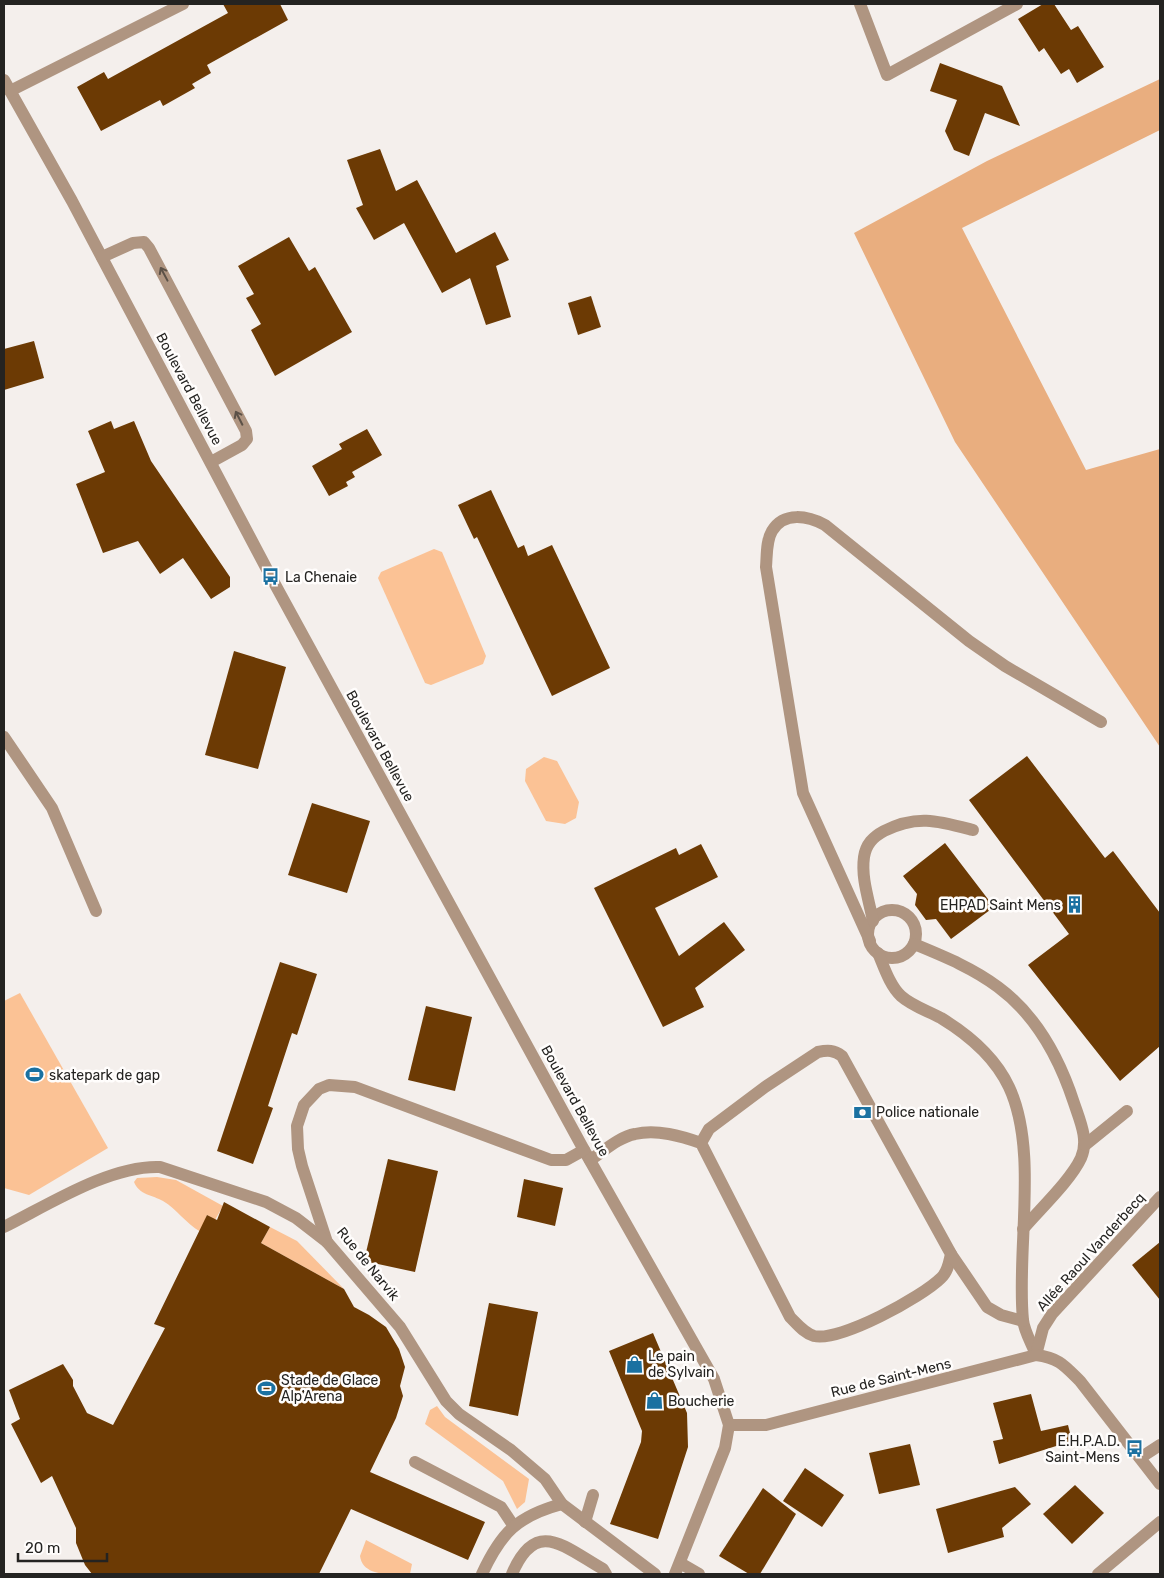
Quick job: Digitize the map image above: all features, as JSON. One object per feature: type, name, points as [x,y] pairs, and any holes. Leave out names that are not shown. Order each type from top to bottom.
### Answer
[{"type":"street","points":[[10,91],[183,4]]},
{"type":"street","points":[[860,4],[887,74],[1016,4]]},
{"type":"street","name":"Boulevard Bellevue","points":[[4,80],[102,257],[210,462],[587,1155],[714,1379],[729,1425]]},
{"type":"street","points":[[102,257],[133,242],[144,242],[207,355],[246,431],[247,439],[242,445],[210,462]]},
{"type":"street","points":[[1036,1356],[1023,1322],[1024,1193],[1022,1141],[1017,1112],[1009,1088],[986,1053],[972,1040],[940,1018],[901,996],[870,941],[803,793],[784,689],[766,567],[771,532],[780,522],[802,516],[825,525],[969,641],[1005,666],[1101,722]]},
{"type":"street","points":[[4,737],[52,808],[96,910]]},
{"type":"street","points":[[873,921],[864,871],[864,855],[869,843],[875,836],[908,821],[936,821],[973,830]]},
{"type":"street","points":[[870,941],[868,934],[873,921],[880,914],[887,911],[903,913],[914,924],[916,932],[914,944],[906,954],[899,958],[884,957],[878,953]]},
{"type":"street","points":[[914,944],[968,968],[999,987],[1030,1018],[1058,1061],[1065,1076],[1083,1131],[1085,1145],[1081,1158],[1074,1169],[1023,1229]]},
{"type":"street","points":[[950,1254],[946,1271],[942,1278],[885,1313],[853,1329],[837,1334],[815,1336],[808,1333],[790,1317],[702,1143],[709,1129],[765,1087],[818,1052],[836,1051],[842,1056],[950,1254],[988,1307],[1001,1315],[1023,1322]]},
{"type":"street","name":"Rue de Narvik","points":[[655,1574],[562,1504],[537,1472],[511,1450],[458,1414],[446,1401],[400,1327],[327,1242],[302,1166],[297,1126],[304,1106],[319,1089],[330,1085],[355,1087],[551,1160],[566,1160],[587,1155],[634,1134],[656,1132],[678,1135],[702,1143]]},
{"type":"street","points":[[1085,1145],[1127,1111]]},
{"type":"street","points":[[4,1227],[114,1174],[143,1166],[160,1167],[266,1202],[296,1218],[327,1242]]},
{"type":"street","name":"Allée Raoul Vanderbecq","points":[[1036,1356],[1043,1328],[1052,1314],[1160,1197]]},
{"type":"street","name":"Rue de Saint-Mens","points":[[729,1425],[766,1425],[1036,1356],[1054,1358],[1066,1366],[1160,1484]]},
{"type":"street","points":[[699,1574],[678,1569],[716,1474],[725,1448],[729,1425]]},
{"type":"street","points":[[1140,1458],[1160,1445]]},
{"type":"street","points":[[415,1462],[501,1507],[513,1525]]},
{"type":"street","points":[[585,1522],[593,1496]]},
{"type":"street","points":[[482,1574],[499,1541],[513,1525],[543,1509],[562,1504]]},
{"type":"street","points":[[1098,1574],[1160,1522]]},
{"type":"street","points":[[512,1574],[526,1548],[544,1540],[558,1543],[603,1569],[606,1574]]},
{"type":"shaded area","points":[[1160,79],[1160,130],[962,228],[1086,470],[1160,449],[1160,747],[955,442],[854,233],[987,161]]},
{"type":"shaded area","points":[[434,549],[442,552],[486,656],[483,664],[431,685],[425,683],[378,578],[381,572]]},
{"type":"shaded area","points":[[544,757],[557,761],[579,802],[576,818],[565,824],[546,821],[525,781],[526,769]]},
{"type":"shaded area","name":"skatepark de gap","points":[[20,993],[108,1148],[29,1195],[4,1188],[4,1001]]},
{"type":"shaded area","points":[[157,1177],[176,1180],[223,1206],[215,1220],[207,1215],[201,1232],[168,1204],[139,1190],[134,1182],[137,1178]]},
{"type":"shaded area","points":[[270,1227],[297,1241],[344,1289],[261,1243]]},
{"type":"shaded area","points":[[437,1406],[445,1417],[529,1479],[525,1502],[517,1509],[503,1481],[425,1424],[430,1410]]},
{"type":"shaded area","points":[[366,1540],[412,1564],[410,1574],[380,1573],[367,1568],[362,1563],[360,1556]]},
{"type":"building","points":[[223,4],[280,4],[288,20],[207,65],[211,73],[192,84],[195,88],[163,106],[160,100],[101,131],[77,87],[104,72],[108,79],[228,13]]},
{"type":"building","points":[[1043,4],[1054,4],[1071,30],[1078,26],[1104,67],[1077,83],[1069,69],[1061,74],[1044,48],[1039,52],[1018,19]]},
{"type":"building","points":[[940,63],[1002,86],[1020,126],[985,113],[969,156],[954,150],[945,131],[957,100],[930,91]]},
{"type":"building","points":[[380,149],[396,191],[417,180],[456,253],[495,232],[509,260],[496,266],[511,317],[486,325],[470,278],[442,293],[404,223],[374,240],[356,208],[363,205],[347,160]]},
{"type":"building","points":[[289,237],[309,271],[315,267],[352,332],[275,376],[251,330],[261,324],[246,298],[254,294],[238,266]]},
{"type":"building","points":[[591,296],[601,327],[578,335],[568,303]]},
{"type":"building","points":[[34,341],[44,378],[4,390],[4,349]]},
{"type":"building","points":[[111,421],[114,429],[134,421],[151,461],[230,577],[230,587],[211,599],[183,558],[160,574],[138,541],[103,553],[76,484],[105,472],[88,431]]},
{"type":"building","points":[[367,429],[382,455],[352,472],[355,477],[346,482],[348,486],[329,496],[312,466],[342,449],[339,444]]},
{"type":"building","points":[[491,490],[518,548],[524,545],[528,556],[552,545],[610,668],[552,696],[477,537],[474,539],[458,505]]},
{"type":"building","points":[[234,651],[286,667],[258,769],[205,755]]},
{"type":"building","name":"EHPAD Saint Mens","points":[[1027,756],[1105,858],[1113,851],[1160,913],[1160,1046],[1120,1081],[1028,965],[1069,934],[969,800]]},
{"type":"building","points":[[312,803],[370,821],[347,893],[288,875]]},
{"type":"building","points":[[945,843],[994,907],[951,939],[936,919],[926,920],[915,905],[917,894],[903,876]]},
{"type":"building","points":[[701,844],[718,877],[655,908],[679,956],[724,922],[745,950],[695,988],[704,1007],[663,1027],[594,888],[676,848],[679,855]]},
{"type":"building","points":[[280,962],[317,974],[297,1035],[292,1033],[268,1106],[273,1108],[253,1164],[217,1151]]},
{"type":"building","points":[[426,1006],[472,1017],[455,1091],[408,1080]]},
{"type":"building","points":[[388,1159],[438,1171],[415,1272],[364,1261]]},
{"type":"building","points":[[524,1179],[563,1188],[555,1226],[517,1217]]},
{"type":"building","name":"Stade de Glace Alp'Arena","points":[[224,1202],[270,1227],[261,1243],[344,1289],[354,1307],[386,1327],[399,1349],[405,1367],[400,1386],[403,1396],[396,1418],[370,1472],[485,1522],[468,1560],[351,1509],[319,1574],[92,1574],[85,1565],[76,1543],[76,1528],[52,1476],[41,1483],[11,1424],[20,1419],[9,1390],[63,1364],[73,1380],[73,1386],[87,1413],[113,1425],[165,1328],[154,1324],[207,1215],[217,1220]]},
{"type":"building","points":[[1160,1242],[1160,1300],[1132,1265]]},
{"type":"building","points":[[489,1303],[538,1312],[518,1416],[469,1406]]},
{"type":"building","points":[[653,1333],[687,1413],[688,1447],[658,1539],[610,1524],[641,1442],[642,1431],[609,1351]]},
{"type":"building","points":[[1031,1394],[1041,1431],[1068,1425],[1072,1441],[999,1464],[993,1441],[1003,1439],[993,1403]]},
{"type":"building","points":[[910,1444],[920,1485],[879,1494],[869,1453]]},
{"type":"building","points":[[805,1468],[844,1495],[822,1527],[783,1501]]},
{"type":"building","points":[[1075,1485],[1104,1513],[1072,1544],[1043,1514]]},
{"type":"building","points":[[1015,1487],[1031,1504],[1002,1528],[1004,1537],[948,1553],[936,1509]]},
{"type":"building","points":[[763,1488],[796,1514],[760,1574],[749,1574],[719,1556]]},
{"type":"place","name":"La Chenaie","points":[[271,577]]},
{"type":"place","name":"EHPAD Saint Mens","points":[[1075,905]]},
{"type":"place","name":"skatepark de gap","points":[[35,1075]]},
{"type":"place","name":"Police nationale","points":[[862,1112]]},
{"type":"place","name":"Le pain de Sylvain","points":[[634,1364]]},
{"type":"place","name":"Stade de Glace Alp'Arena","points":[[267,1388]]},
{"type":"place","name":"Boucherie","points":[[654,1401]]},
{"type":"place","name":"E.H.P.A.D. Saint-Mens","points":[[1134,1449]]}]
